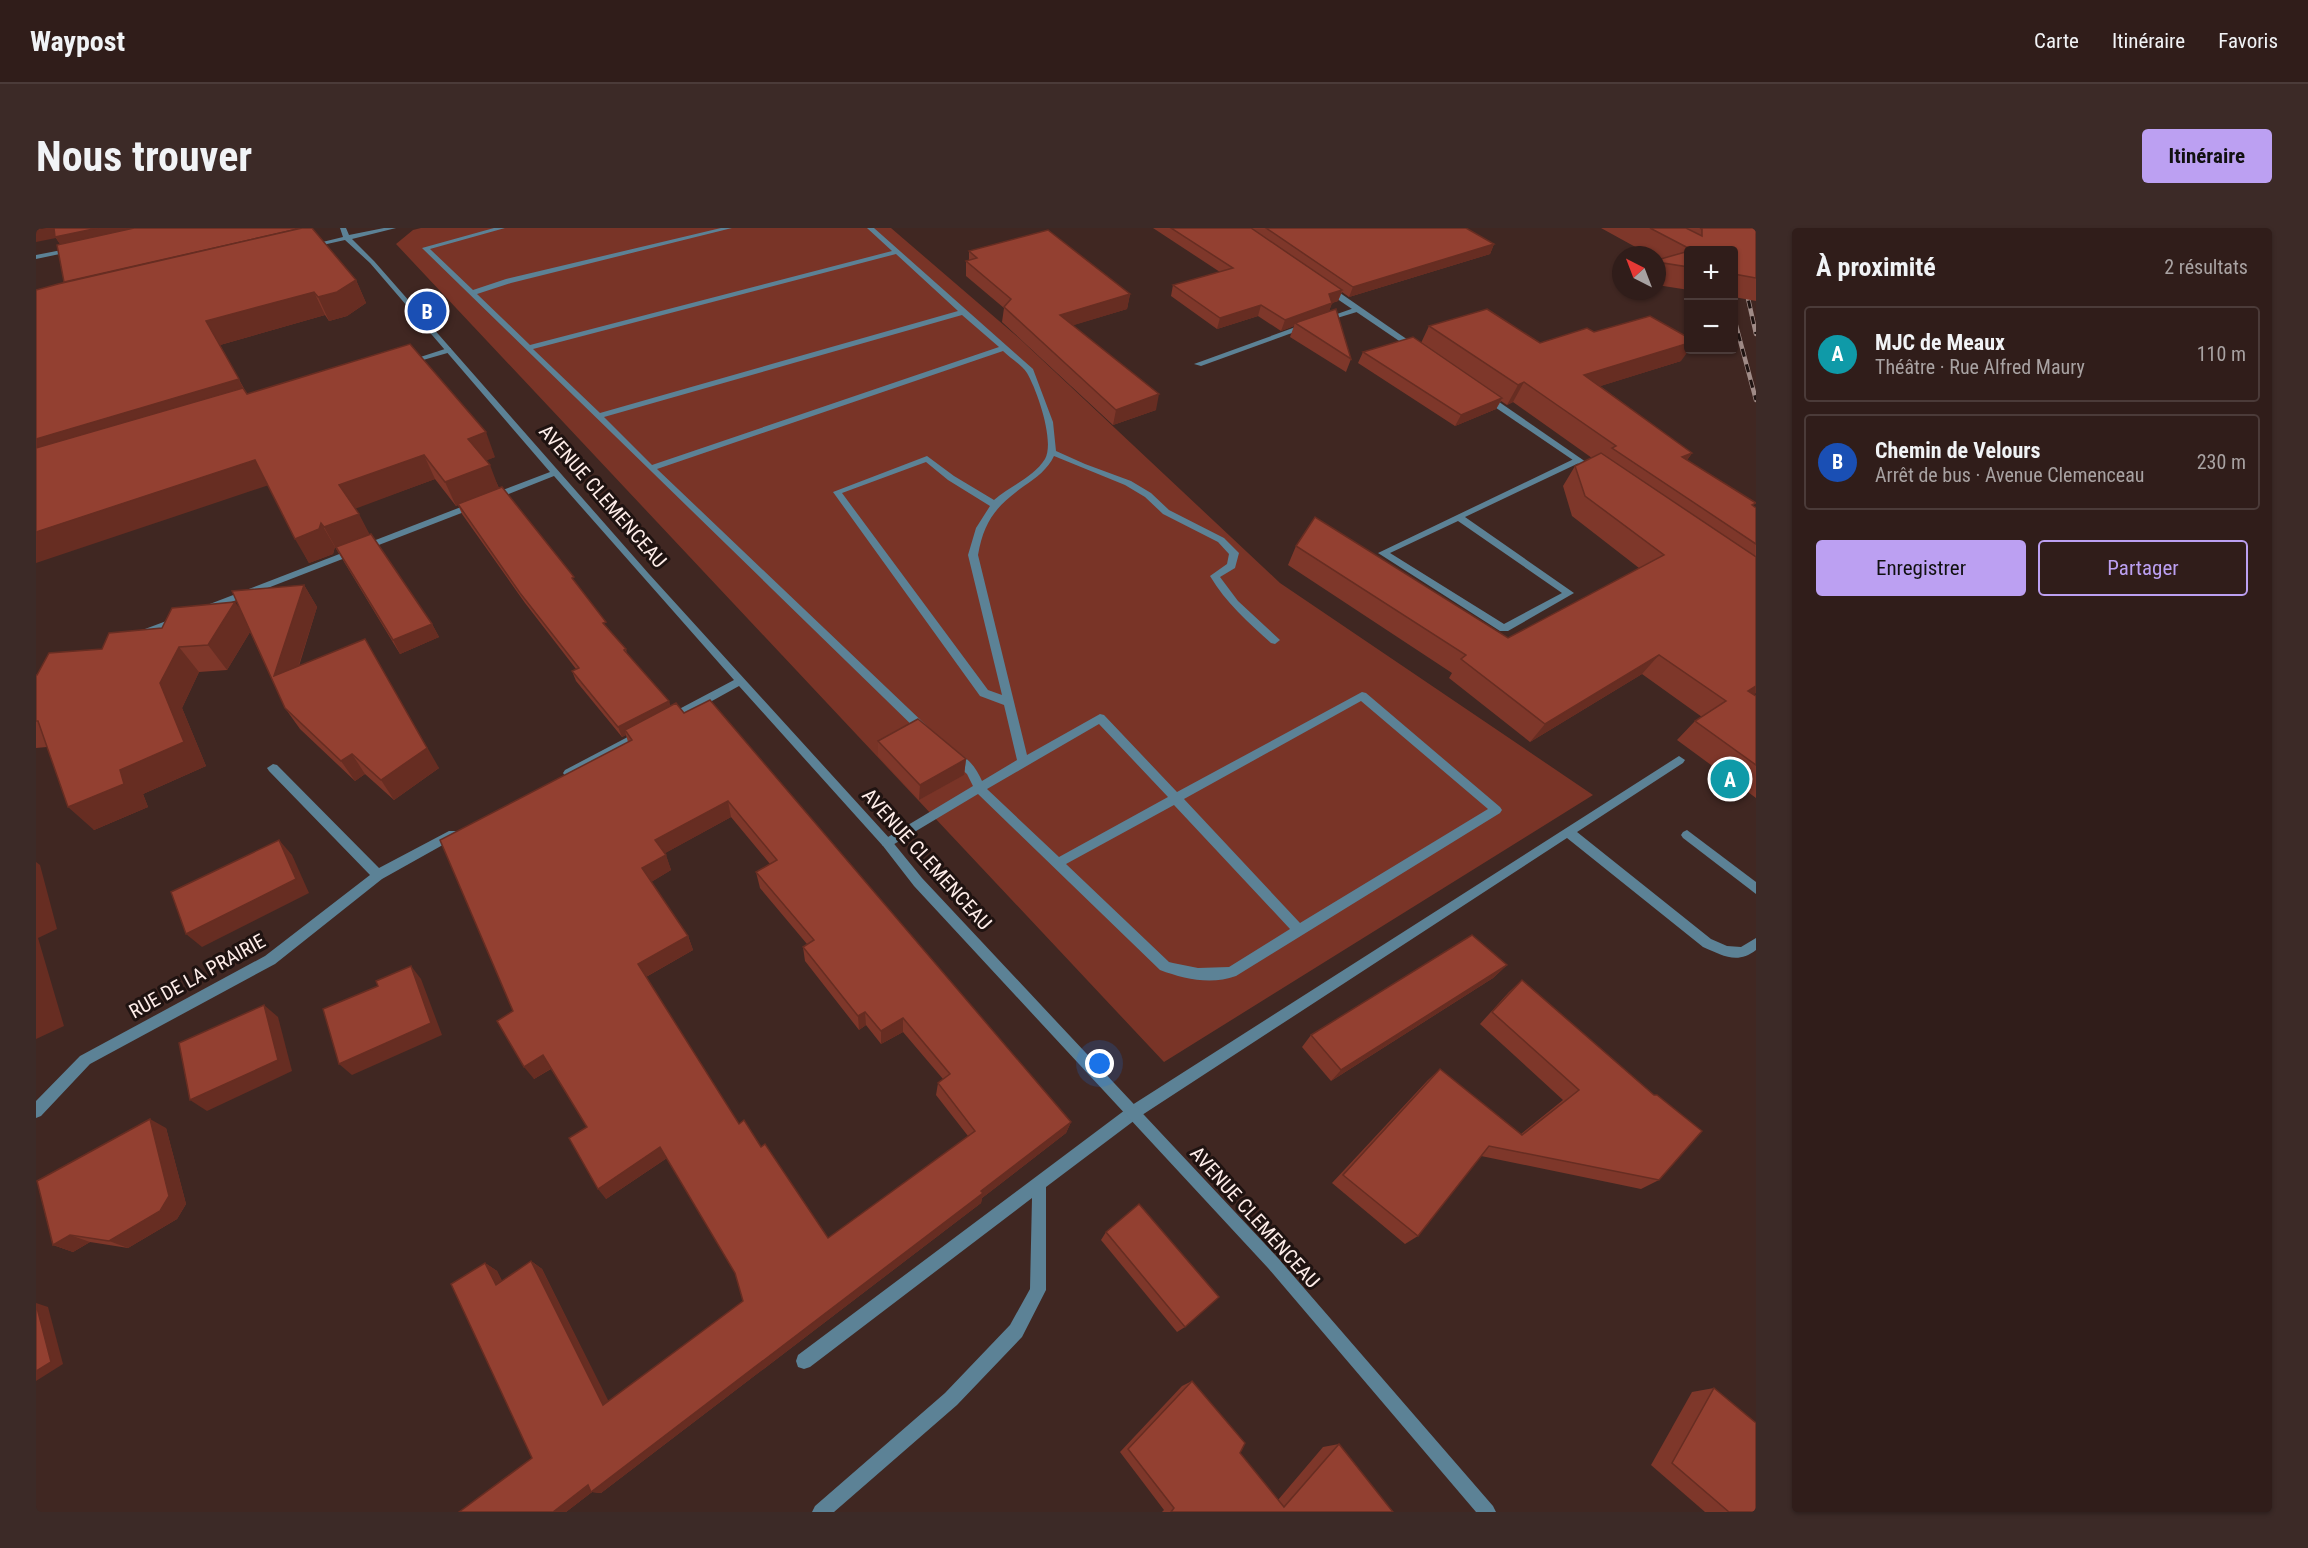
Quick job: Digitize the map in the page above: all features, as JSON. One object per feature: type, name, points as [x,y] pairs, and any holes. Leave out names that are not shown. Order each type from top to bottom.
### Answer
[{"type":"street","points":[[300,248],[344,233],[393,228]]},
{"type":"street","points":[[502,228],[425,248],[930,735]]},
{"type":"street","points":[[472,293],[509,281],[729,228]]},
{"type":"street","points":[[870,228],[1030,371],[1040,393],[1051,437],[1052,452],[1043,466],[995,505],[977,532],[973,555],[1023,762]]},
{"type":"street","name":"AVENUE CLEMENCEAU","points":[[344,233],[740,681],[887,843],[918,882],[1273,1263],[1487,1512]]},
{"type":"street","points":[[36,257],[82,248]]},
{"type":"street","points":[[528,348],[897,252]]},
{"type":"street","points":[[1318,282],[1424,355]]},
{"type":"street","points":[[1198,364],[1357,309]]},
{"type":"street","points":[[598,416],[963,312]]},
{"type":"street","points":[[651,468],[1004,348]]},
{"type":"street","points":[[402,364],[448,350]]},
{"type":"street","points":[[1482,394],[1607,480]]},
{"type":"street","points":[[1052,452],[1128,483],[1148,495],[1166,512],[1221,540],[1234,553],[1232,566],[1215,576],[1222,590],[1234,604],[1275,640]]},
{"type":"street","points":[[995,505],[976,491],[941,474],[927,459],[837,492],[984,693],[1008,702]]},
{"type":"street","points":[[1458,518],[1569,593],[1504,629],[1383,553],[1578,460]]},
{"type":"street","points":[[136,636],[557,472]]},
{"type":"street","points":[[554,781],[740,681]]},
{"type":"street","points":[[947,750],[972,771],[979,788],[1165,966],[1184,974],[1210,976],[1231,972],[1496,810],[1362,696],[1058,863]]},
{"type":"street","points":[[887,843],[1100,718],[1299,930]]},
{"type":"street","points":[[804,1361],[1134,1112],[1679,760]]},
{"type":"street","points":[[273,768],[378,875]]},
{"type":"street","name":"RUE DE LA PRAIRIE","points":[[36,1111],[86,1060],[270,960],[378,875],[460,831]]},
{"type":"street","points":[[1568,832],[1707,942],[1726,951],[1743,953],[1756,943]]},
{"type":"street","points":[[1687,835],[1756,889]]},
{"type":"street","points":[[821,1512],[951,1399],[1016,1331],[1038,1290],[1039,1182]]},
{"type":"shaded area","points":[[421,228],[891,228],[1020,339],[1280,583],[1593,795],[1164,1062],[396,244],[413,230]]},
{"type":"building","points":[[54,228],[98,228],[55,237]]},
{"type":"building","points":[[134,228],[302,228],[64,282],[57,245]]},
{"type":"building","points":[[302,228],[312,228],[356,280],[337,292],[318,297],[314,292],[206,321],[239,379],[36,439],[36,290]]},
{"type":"building","points":[[1171,228],[1251,228],[1342,290],[1329,294],[1332,303],[1285,320],[1261,305],[1220,318],[1173,285],[1233,268]]},
{"type":"building","points":[[1266,228],[1466,228],[1494,244],[1353,287]]},
{"type":"building","points":[[1650,228],[1686,228],[1702,236],[1700,228],[1756,228],[1756,278],[1738,275],[1738,246],[1684,246]]},
{"type":"building","points":[[1048,230],[1130,294],[1060,315],[1159,394],[1116,410],[1004,307],[1011,299],[966,261],[977,258],[969,251]]},
{"type":"building","points":[[1684,252],[1684,266],[1666,263],[1666,257]]},
{"type":"building","points":[[1336,309],[1351,359],[1295,323]]},
{"type":"building","points":[[1487,309],[1540,343],[1587,328],[1594,332],[1650,316],[1684,335],[1684,345],[1584,375],[1692,453],[1682,457],[1756,503],[1752,505],[1756,508],[1756,544],[1612,448],[1616,446],[1524,382],[1518,385],[1429,326]]},
{"type":"building","points":[[1413,337],[1502,398],[1461,415],[1363,352]]},
{"type":"building","points":[[410,344],[486,432],[468,439],[490,465],[445,482],[424,455],[339,485],[359,514],[324,527],[321,523],[319,529],[295,539],[255,460],[36,532],[36,448],[243,388],[247,394]]},
{"type":"building","points":[[1601,453],[1756,557],[1756,686],[1748,691],[1756,696],[1756,765],[1695,721],[1726,701],[1659,655],[1545,724],[1461,659],[1466,655],[1296,546],[1315,517],[1508,638],[1664,555],[1585,496],[1575,466]]},
{"type":"building","points":[[502,487],[574,577],[572,578],[606,622],[603,623],[626,649],[624,650],[669,701],[618,727],[572,671],[579,668],[520,593],[458,504]]},
{"type":"building","points":[[371,534],[432,624],[393,640],[336,547]]},
{"type":"building","points":[[304,585],[274,676],[365,639],[427,748],[381,780],[352,754],[341,761],[285,708],[232,591]]},
{"type":"building","points":[[235,602],[208,645],[179,647],[160,683],[184,742],[120,770],[124,784],[68,807],[38,721],[36,721],[36,675],[49,653],[102,649],[109,633],[162,628],[172,608]]},
{"type":"building","points":[[710,700],[1071,1122],[981,1191],[983,1193],[591,1492],[588,1485],[553,1512],[459,1512],[532,1458],[451,1284],[485,1263],[496,1285],[531,1261],[603,1405],[743,1301],[735,1273],[660,1147],[598,1189],[569,1138],[587,1127],[543,1055],[524,1067],[497,1021],[513,1011],[440,840],[632,740],[625,730],[676,703],[684,713]],"holes":[[[728,801],[777,860],[756,872],[814,940],[803,947],[858,1016],[865,1012],[881,1031],[903,1018],[950,1074],[938,1083],[975,1131],[828,1238],[765,1144],[761,1147],[744,1120],[739,1124],[638,964],[688,936],[642,868],[666,855],[655,840]]]},
{"type":"building","points":[[918,719],[966,759],[920,785],[878,741]]},
{"type":"building","points":[[279,840],[296,879],[186,934],[171,892]]},
{"type":"building","points":[[1472,935],[1507,965],[1341,1070],[1311,1035]]},
{"type":"building","points":[[411,966],[431,1023],[339,1064],[323,1009],[378,986],[376,981]]},
{"type":"building","points":[[1522,980],[1654,1095],[1702,1131],[1659,1180],[1489,1146],[1418,1236],[1343,1175],[1440,1069],[1522,1135],[1579,1090],[1492,1012]]},
{"type":"building","points":[[264,1005],[278,1060],[190,1100],[179,1043]]},
{"type":"building","points":[[150,1119],[169,1196],[160,1211],[109,1241],[70,1235],[53,1245],[37,1181]]},
{"type":"building","points":[[1139,1204],[1219,1297],[1185,1327],[1106,1232]]},
{"type":"building","points":[[36,1304],[51,1362],[36,1371]]},
{"type":"building","points":[[1192,1381],[1245,1443],[1240,1453],[1284,1507],[1339,1444],[1393,1512],[1171,1512],[1174,1508],[1128,1449]]},
{"type":"building","points":[[1714,1388],[1756,1423],[1756,1512],[1729,1512],[1672,1463]]},
{"type":"railway","points":[[1745,285],[1756,334]]},
{"type":"railway","points":[[1738,333],[1756,400]]},
{"type":"place","name":"Chemin de Velours","points":[[427,311]]},
{"type":"place","name":"MJC de Meaux","points":[[1730,779]]}]
